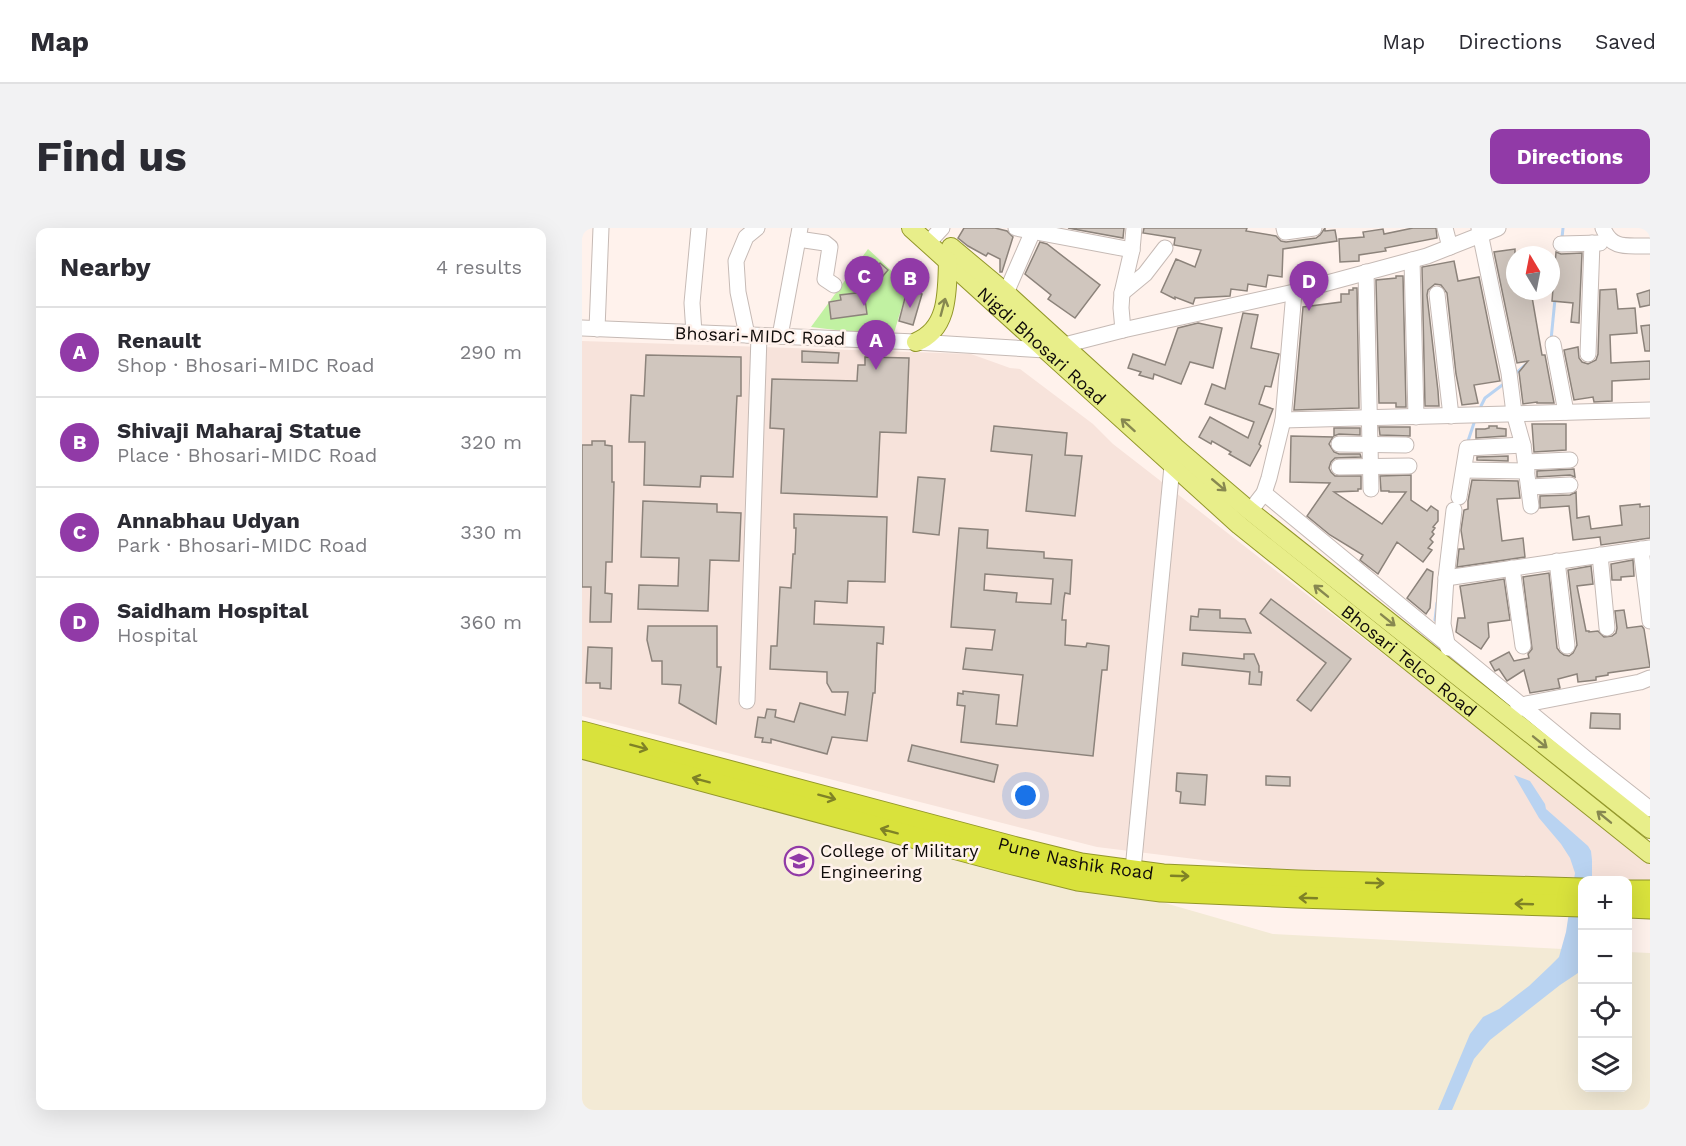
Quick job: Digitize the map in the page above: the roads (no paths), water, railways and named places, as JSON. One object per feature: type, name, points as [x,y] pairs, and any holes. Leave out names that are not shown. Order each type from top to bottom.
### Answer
[{"type":"highway","name":"Pune Nashik Road","points":[[582,732],[1081,864],[1132,879],[1161,891],[1578,906]]},
{"type":"highway","name":"Pune Nashik Road","points":[[582,748],[1078,880],[1132,879],[1163,875],[1578,890]]},
{"type":"highway","points":[[1632,891],[1650,891]]},
{"type":"highway","points":[[1632,907],[1650,908]]},
{"type":"main road","name":"Nigdi Bhosari Road","points":[[911,228],[934,233],[1006,293],[1054,348]]},
{"type":"main road","name":"Nigdi Bhosari Road","points":[[934,233],[948,261],[1054,348],[1173,456]]},
{"type":"main road","points":[[916,342],[931,334],[942,315],[947,290],[948,261]]},
{"type":"main road","name":"Bhosari Telco Road","points":[[1173,456],[1250,511],[1452,672],[1515,711],[1650,830]]},
{"type":"main road","name":"Bhosari Telco Road","points":[[1173,456],[1239,525],[1650,854]]},
{"type":"street","points":[[589,329],[601,228]]},
{"type":"street","points":[[694,333],[692,303],[699,228]]},
{"type":"street","points":[[747,701],[753,335],[738,292],[736,261],[746,237],[757,228]]},
{"type":"street","points":[[1016,228],[1132,250]]},
{"type":"street","points":[[1123,330],[1122,292],[1132,250],[1134,228]]},
{"type":"street","points":[[1284,228],[1286,232],[1314,228]]},
{"type":"street","points":[[1445,228],[1450,247]]},
{"type":"street","name":"Bhosari-MIDC Road","points":[[589,329],[1054,348],[1123,330],[1294,292],[1427,256],[1480,231],[1498,228]]},
{"type":"street","points":[[1603,228],[1612,243]]},
{"type":"street","points":[[1006,293],[1034,231]]},
{"type":"street","points":[[1480,231],[1510,380],[1514,413],[1523,445],[1531,506]]},
{"type":"street","points":[[780,336],[799,233],[830,247],[825,279],[834,285]]},
{"type":"street","points":[[1588,354],[1592,243]]},
{"type":"street","points":[[1561,244],[1612,243],[1650,246]]},
{"type":"street","points":[[1122,292],[1145,274],[1165,248]]},
{"type":"street","points":[[1412,260],[1416,417]]},
{"type":"street","points":[[1366,272],[1371,489]]},
{"type":"street","points":[[1250,511],[1264,494],[1283,420],[1294,292]]},
{"type":"street","points":[[1437,294],[1450,416]]},
{"type":"street","points":[[1553,344],[1566,412]]},
{"type":"street","points":[[1283,420],[1650,410]]},
{"type":"street","points":[[1339,444],[1406,445]]},
{"type":"street","points":[[1452,672],[1443,624],[1446,578],[1467,448],[1523,445]]},
{"type":"street","points":[[1132,879],[1173,456]]},
{"type":"street","points":[[1464,470],[1526,466],[1570,460]]},
{"type":"street","points":[[1339,467],[1409,466]]},
{"type":"street","points":[[1529,487],[1570,485]]},
{"type":"street","points":[[1264,494],[1447,645],[1515,711],[1650,809]]},
{"type":"street","points":[[1446,578],[1646,549],[1650,621]]},
{"type":"street","points":[[1600,555],[1607,628]]},
{"type":"street","points":[[1557,561],[1568,646]]},
{"type":"street","points":[[1512,568],[1524,646]]},
{"type":"street","points":[[1515,711],[1650,678]]},
{"type":"water","points":[[1514,775],[1530,781],[1546,809],[1591,851],[1592,876],[1578,876],[1578,973],[1490,1040],[1474,1059],[1452,1110],[1438,1110],[1470,1034],[1483,1017],[1499,1009],[1529,986],[1559,957],[1566,932],[1575,873],[1570,858],[1561,844],[1539,818]]},
{"type":"waterway","points":[[1562,238],[1563,228]]},
{"type":"waterway","points":[[1551,340],[1555,300]]},
{"type":"waterway","points":[[1514,375],[1525,365]]},
{"type":"waterway","points":[[1481,406],[1485,398],[1505,383]]},
{"type":"waterway","points":[[1467,444],[1474,423]]},
{"type":"waterway","points":[[1435,620],[1437,603]]},
{"type":"place","name":"Annabhau Udyan","points":[[864,306]]},
{"type":"place","name":"Shivaji Maharaj Statue","points":[[910,308]]},
{"type":"place","name":"Saidham Hospital","points":[[1309,311]]},
{"type":"place","name":"Renault","points":[[876,370]]},
{"type":"place","name":"College of Military Engineering","points":[[799,861]]}]
